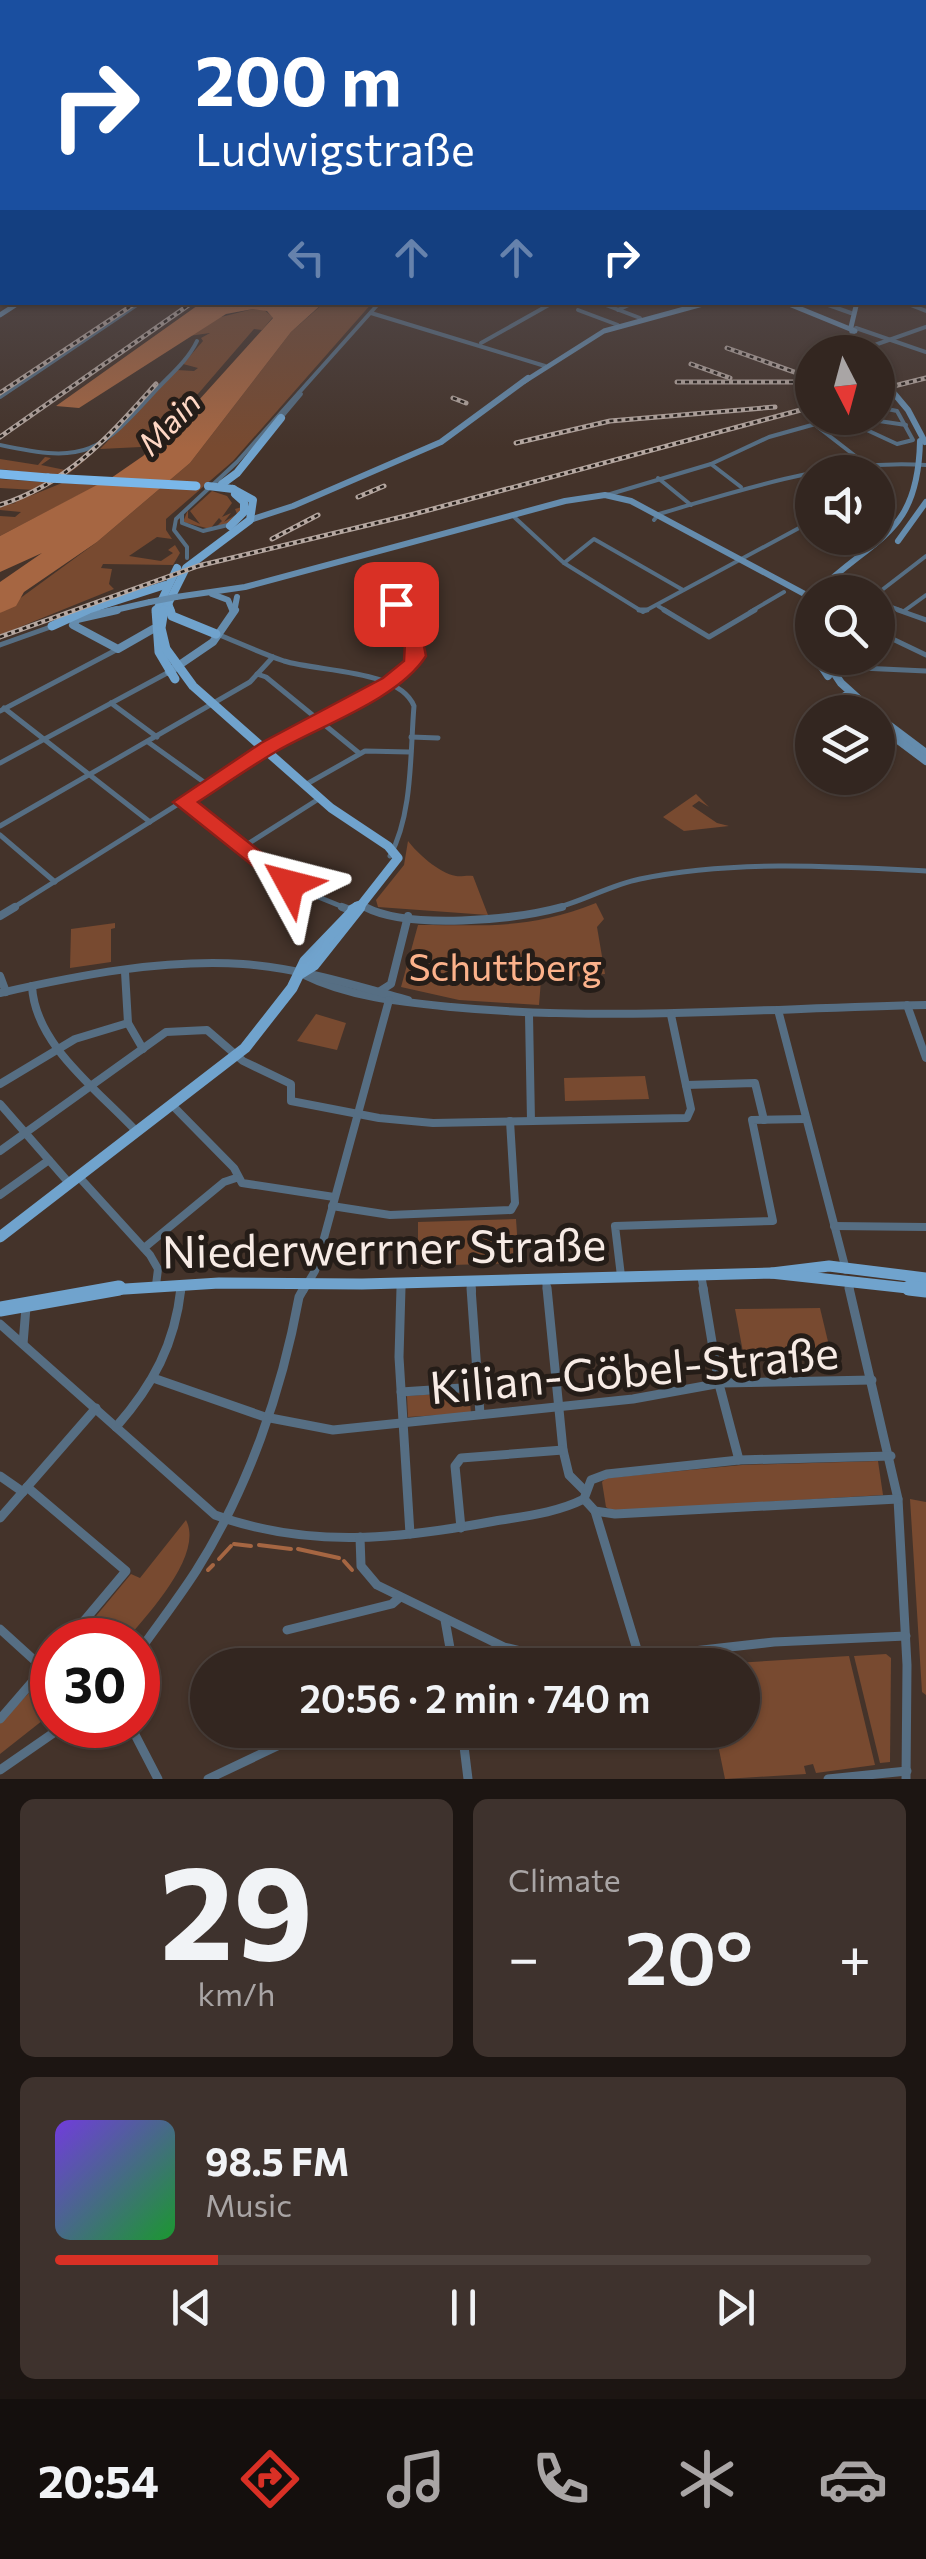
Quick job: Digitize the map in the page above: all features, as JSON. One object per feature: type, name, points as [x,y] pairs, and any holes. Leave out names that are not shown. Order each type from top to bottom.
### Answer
[{"type":"highway","points":[[0,474],[208,486]]},
{"type":"main road","points":[[392,853],[303,786],[172,670],[157,636],[156,606],[166,585],[186,561],[246,517],[304,500],[447,439],[545,366],[618,325],[697,305]]},
{"type":"main road","points":[[793,305],[838,322],[853,320]]},
{"type":"main road","points":[[794,305],[853,320]]},
{"type":"main road","points":[[845,575],[906,524],[920,498],[925,465],[921,442],[895,399]]},
{"type":"main road","points":[[208,486],[236,476],[281,418]]},
{"type":"main road","points":[[172,670],[170,658],[157,636],[162,615],[186,561],[246,517],[251,504],[236,476]]},
{"type":"main road","points":[[208,486],[231,490],[251,504],[270,508]]},
{"type":"main road","points":[[75,623],[150,602],[245,586],[512,515],[605,495],[626,499],[784,592],[795,594]]},
{"type":"main road","points":[[556,504],[611,500],[657,518]]},
{"type":"main road","points":[[895,542],[913,525],[926,502]]},
{"type":"main road","points":[[850,575],[876,557]]},
{"type":"main road","points":[[736,563],[795,593]]},
{"type":"main road","points":[[52,626],[166,585]]},
{"type":"main road","points":[[227,590],[228,595],[237,598],[247,594],[245,586]]},
{"type":"main road","points":[[200,593],[226,598],[233,612]]},
{"type":"main road","points":[[171,598],[169,614],[220,631]]},
{"type":"main road","points":[[172,670],[204,652],[233,612],[237,598]]},
{"type":"main road","points":[[75,623],[118,649],[140,638],[199,627]]},
{"type":"main road","points":[[172,670],[220,631]]},
{"type":"main road","points":[[170,658],[187,658]]},
{"type":"main road","points":[[829,675],[846,695]]},
{"type":"main road","points":[[834,675],[854,695]]},
{"type":"main road","points":[[895,729],[926,753]]},
{"type":"main road","points":[[895,738],[926,762]]},
{"type":"main road","points":[[303,786],[354,832],[392,853]]},
{"type":"main road","points":[[301,973],[305,961],[388,871],[392,853]]},
{"type":"main road","points":[[0,1237],[236,1056],[301,973],[321,957],[356,907]]},
{"type":"main road","name":"Niederwerrner Straße","points":[[0,1308],[26,1301],[182,1284],[771,1273],[790,1278],[846,1273],[926,1278]]},
{"type":"main road","name":"Niederwerrner Straße","points":[[846,1273],[926,1290]]},
{"type":"street","points":[[0,396],[137,305]]},
{"type":"street","points":[[186,561],[187,548],[173,525],[228,472],[377,305]]},
{"type":"street","points":[[479,344],[549,305]]},
{"type":"street","points":[[606,305],[640,318]]},
{"type":"street","points":[[618,310],[629,305]]},
{"type":"street","points":[[826,305],[870,332],[926,352]]},
{"type":"street","points":[[578,310],[618,325]]},
{"type":"street","points":[[370,312],[545,366]]},
{"type":"street","points":[[896,339],[926,327]]},
{"type":"street","points":[[0,445],[55,457],[96,450],[146,401],[197,341]]},
{"type":"street","points":[[267,426],[281,418],[302,388]]},
{"type":"street","points":[[281,418],[285,407]]},
{"type":"street","points":[[895,409],[921,442]]},
{"type":"street","points":[[895,423],[907,425]]},
{"type":"street","points":[[605,495],[710,464],[769,436],[795,429]]},
{"type":"street","points":[[828,435],[854,455]]},
{"type":"street","points":[[877,435],[897,444],[921,442]]},
{"type":"street","points":[[710,464],[742,488]]},
{"type":"street","points":[[895,464],[925,465]]},
{"type":"street","points":[[657,518],[742,488],[795,475]]},
{"type":"street","points":[[658,478],[691,505]]},
{"type":"street","points":[[184,511],[181,521],[195,530],[234,524]]},
{"type":"street","points":[[512,515],[564,563],[643,612],[795,531]]},
{"type":"street","points":[[564,563],[592,538],[684,590]]},
{"type":"street","points":[[895,580],[926,556]]},
{"type":"street","points":[[657,606],[708,636],[784,592]]},
{"type":"street","points":[[904,612],[926,594]]},
{"type":"street","points":[[0,916],[264,750],[390,682],[417,656],[409,626],[393,599]]},
{"type":"street","points":[[895,609],[926,620]]},
{"type":"street","points":[[0,645],[52,626],[75,623]]},
{"type":"street","points":[[220,631],[273,657],[390,682],[413,700],[410,752],[392,853]]},
{"type":"street","points":[[895,638],[926,652]]},
{"type":"street","points":[[118,649],[2,709],[150,822]]},
{"type":"street","points":[[0,826],[213,704],[258,674],[273,657]]},
{"type":"street","points":[[0,763],[172,670]]},
{"type":"street","points":[[895,670],[926,671]]},
{"type":"street","points":[[258,674],[359,754]]},
{"type":"street","points":[[372,679],[374,690]]},
{"type":"street","points":[[111,703],[157,737]]},
{"type":"street","points":[[411,737],[438,738]]},
{"type":"street","points":[[148,742],[208,785]]},
{"type":"street","points":[[303,786],[359,754],[410,752]]},
{"type":"street","points":[[242,847],[316,800]]},
{"type":"street","points":[[183,802],[296,888],[377,913],[408,916],[470,921],[520,917],[569,905],[629,881],[712,871],[811,866],[926,871]]},
{"type":"street","points":[[0,835],[55,882]]},
{"type":"street","points":[[377,991],[391,984],[408,916]]},
{"type":"street","points":[[321,957],[321,970],[336,980]]},
{"type":"street","points":[[0,976],[3,992],[125,972],[222,964],[336,980],[414,1003]]},
{"type":"street","points":[[125,972],[128,1022],[143,1049]]},
{"type":"street","points":[[301,973],[390,1000],[529,1015],[671,1015],[926,1005]]},
{"type":"street","points":[[391,984],[401,998]]},
{"type":"street","points":[[32,986],[39,1020],[58,1047],[138,1133]]},
{"type":"street","points":[[160,1622],[226,1520],[286,1370],[300,1297],[315,1272],[390,1000]]},
{"type":"street","points":[[907,1005],[923,1039],[926,1058]]},
{"type":"street","points":[[778,1010],[846,1273],[898,1499],[906,1636],[906,1775],[828,1779]]},
{"type":"street","points":[[529,1015],[531,1121]]},
{"type":"street","points":[[0,1151],[166,1032],[200,1028],[208,1030],[236,1056],[291,1084],[291,1101],[357,1114],[432,1123],[691,1116],[671,1015]]},
{"type":"street","points":[[0,1084],[58,1047],[128,1022]]},
{"type":"street","points":[[686,1085],[755,1082],[764,1120]]},
{"type":"street","points":[[0,1104],[49,1160],[144,1248],[157,1265],[156,1285]]},
{"type":"street","points":[[173,1106],[234,1168],[239,1181]]},
{"type":"street","points":[[621,1276],[615,1226],[774,1222],[752,1120],[806,1119]]},
{"type":"street","points":[[144,1248],[224,1182],[239,1181],[390,1215],[513,1208],[510,1121]]},
{"type":"street","points":[[0,1196],[49,1160]]},
{"type":"street","points":[[834,1226],[926,1227]]},
{"type":"street","points":[[700,1274],[719,1384],[739,1460]]},
{"type":"street","points":[[546,1279],[557,1406],[569,1475],[594,1511],[637,1648]]},
{"type":"street","points":[[471,1280],[480,1414]]},
{"type":"street","points":[[401,1282],[402,1422],[410,1534]]},
{"type":"street","points":[[116,1428],[156,1379],[177,1326],[182,1284]]},
{"type":"street","points":[[22,1345],[26,1301]]},
{"type":"street","points":[[0,1324],[215,1515],[298,1537],[410,1534],[555,1510],[584,1495],[591,1480],[607,1474],[739,1460],[890,1456]]},
{"type":"street","name":"Kilian-Göbel-Straße","points":[[156,1379],[268,1418],[333,1430],[719,1384],[872,1380]]},
{"type":"street","points":[[401,1392],[477,1387]]},
{"type":"street","points":[[0,1518],[96,1408]]},
{"type":"street","points":[[461,1528],[455,1466],[461,1458],[563,1450]]},
{"type":"street","points":[[0,1476],[25,1489],[126,1570],[86,1618]]},
{"type":"street","points":[[594,1511],[614,1514],[898,1499]]},
{"type":"street","points":[[360,1538],[363,1572],[369,1580],[512,1648]]},
{"type":"street","points":[[287,1630],[392,1604],[400,1598]]},
{"type":"street","points":[[445,1619],[451,1648]]},
{"type":"street","points":[[0,1629],[30,1656]]},
{"type":"street","points":[[716,1648],[906,1636]]},
{"type":"street","points":[[0,1719],[30,1685]]},
{"type":"street","points":[[0,1770],[32,1748]]},
{"type":"street","points":[[142,1748],[158,1779]]},
{"type":"street","points":[[208,1779],[273,1748]]},
{"type":"street","points":[[464,1748],[468,1779]]},
{"type":"green space","points":[[322,305],[370,305],[233,461],[166,519],[166,530],[172,539],[157,537],[129,556],[161,561],[173,553],[168,550],[175,545],[180,553],[173,565],[103,564],[101,568],[112,569],[109,584],[114,589],[0,635],[0,613],[97,542],[190,463],[291,332]]},
{"type":"green space","points":[[264,310],[273,317],[262,330],[254,329],[191,402],[141,447],[100,449],[177,370],[198,368],[183,364],[203,341],[201,338],[210,333],[189,336],[217,318]]},
{"type":"green space","points":[[91,454],[62,478],[30,496],[62,483],[98,485],[0,536],[0,516],[15,517],[21,512],[0,510],[0,506],[16,503],[12,501],[35,490],[0,488],[0,479],[42,482],[50,475],[0,469],[0,459],[38,465],[45,457],[51,458],[41,465],[70,471],[83,456]]},
{"type":"green space","points":[[212,491],[227,496],[232,503],[222,517],[231,513],[224,522],[237,514],[235,509],[242,507],[242,511],[227,525],[214,529],[222,521],[219,518],[210,529],[183,522],[188,510],[188,518],[200,524],[190,511]]},
{"type":"green space","points":[[696,794],[709,807],[699,801],[692,806],[717,823],[729,826],[684,831],[663,817]]},
{"type":"green space","points":[[408,841],[443,871],[473,876],[488,915],[378,907],[376,900],[404,865]]},
{"type":"green space","name":"Schuttberg","points":[[596,903],[604,919],[597,927],[605,974],[541,980],[539,1005],[459,1000],[401,987],[418,925],[528,922]]},
{"type":"green space","points":[[115,923],[111,929],[111,962],[70,968],[71,929]]},
{"type":"green space","points":[[316,1014],[346,1023],[337,1050],[297,1041]]},
{"type":"green space","points":[[645,1076],[649,1099],[565,1101],[564,1078]]},
{"type":"green space","points":[[516,1219],[519,1263],[418,1266],[418,1222]]},
{"type":"green space","points":[[820,1308],[830,1350],[743,1352],[735,1309]]},
{"type":"green space","points":[[469,1392],[471,1413],[408,1417],[407,1396]]},
{"type":"green space","points":[[878,1461],[883,1495],[612,1511],[606,1507],[602,1482],[606,1478],[742,1465]]},
{"type":"green space","points":[[910,1499],[926,1502],[926,1695],[922,1692]]},
{"type":"green space","points":[[186,1520],[189,1534],[181,1566],[144,1618],[94,1618],[131,1574],[140,1578]]},
{"type":"green space","points":[[886,1654],[891,1658],[890,1762],[880,1763],[854,1656]]},
{"type":"green space","points":[[849,1656],[875,1765],[816,1773],[813,1764],[804,1766],[806,1774],[725,1779],[719,1748],[760,1748],[760,1661]]},
{"type":"green space","points":[[30,1692],[30,1730],[0,1754],[0,1723]]},
{"type":"shaded area","points":[[198,305],[321,305],[291,332],[190,463],[97,542],[24,592],[16,606],[0,613],[0,582],[42,553],[0,572],[0,536],[114,476],[143,456],[273,318],[267,311],[253,309],[226,314],[79,408],[56,406]]},
{"type":"waterway","points":[[234,1544],[251,1546]]},
{"type":"waterway","points":[[259,1545],[291,1549]]},
{"type":"waterway","points":[[219,1559],[231,1546]]},
{"type":"waterway","points":[[298,1549],[339,1558]]},
{"type":"waterway","points":[[344,1561],[352,1570]]},
{"type":"waterway","points":[[208,1570],[213,1565]]},
{"type":"railway","points":[[0,393],[132,305]]},
{"type":"railway","points":[[0,437],[189,305]]},
{"type":"railway","points":[[727,348],[795,372]]},
{"type":"railway","points":[[691,364],[730,378]]},
{"type":"railway","points":[[895,386],[926,378]]},
{"type":"railway","points":[[677,382],[795,382]]},
{"type":"railway","points":[[0,505],[25,496],[67,471],[156,384]]},
{"type":"railway","points":[[453,398],[466,403]]},
{"type":"railway","points":[[516,443],[610,421],[775,407]]},
{"type":"railway","points":[[0,637],[198,566],[414,514],[795,412]]},
{"type":"railway","points":[[358,497],[384,486]]},
{"type":"railway","points":[[272,539],[318,515]]},
{"type":"route","points":[[290,884],[183,802],[268,747],[390,682],[411,665],[417,656],[414,642],[396,604]]},
{"type":"water label","name":"Main","points":[[168,422]]}]
